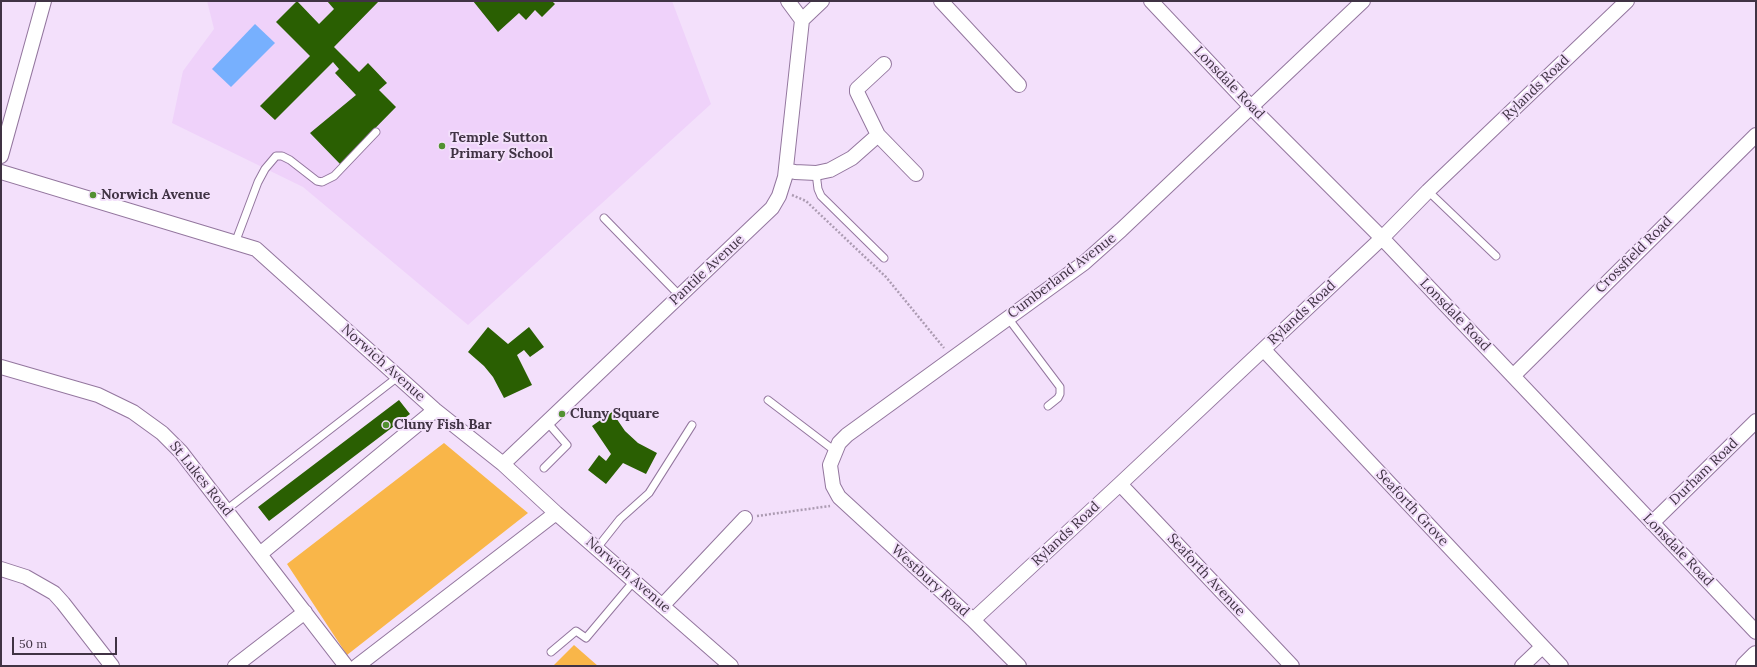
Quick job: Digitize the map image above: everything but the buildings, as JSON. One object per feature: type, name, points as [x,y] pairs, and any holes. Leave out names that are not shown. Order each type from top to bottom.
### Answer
[{"type":"street","points":[[1,156],[6,123],[44,1]]},
{"type":"street","points":[[788,1],[802,20],[822,1]]},
{"type":"street","points":[[941,1],[1020,85]]},
{"type":"street","name":"Lonsdale Road","points":[[1151,1],[1251,107],[1382,238],[1756,632]]},
{"type":"street","name":"Cumberland Avenue","points":[[842,500],[833,486],[830,476],[830,465],[839,443],[847,435],[1095,253],[1363,1]]},
{"type":"street","name":"Rylands Road","points":[[973,620],[1264,350],[1627,1]]},
{"type":"street","name":"Pantile Avenue","points":[[503,464],[772,208],[781,189],[786,170],[802,20]]},
{"type":"street","points":[[884,64],[856,89],[878,135],[916,174]]},
{"type":"street","points":[[786,170],[816,173],[830,170],[840,166],[852,158],[878,135]]},
{"type":"street","name":"Crossfield Road","points":[[1514,376],[1756,135]]},
{"type":"street","name":"Norwich Avenue","points":[[1,172],[256,249],[399,376],[435,410],[503,464],[556,513],[731,666]]},
{"type":"street","name":"Seaforth Grove","points":[[1264,350],[1561,666]]},
{"type":"street","name":"St Lukes Road","points":[[1,367],[98,395],[132,412],[162,433],[181,452],[346,666]]},
{"type":"street","points":[[260,554],[435,410]]},
{"type":"street","name":"Durham Road","points":[[1652,523],[1756,421]]},
{"type":"street","name":"Seaforth Avenue","points":[[1120,484],[1292,666]]},
{"type":"street","name":"Westbury Road","points":[[842,500],[973,620],[1019,666]]},
{"type":"street","points":[[357,666],[556,513]]},
{"type":"street","points":[[662,606],[745,518]]},
{"type":"street","points":[[1,569],[26,577],[54,593],[112,666]]},
{"type":"street","points":[[235,666],[305,612]]},
{"type":"street","points":[[1522,666],[1542,647]]},
{"type":"street","points":[[1745,666],[1756,655]]},
{"type":"lane","points":[[235,243],[258,182],[265,169],[276,156],[282,156],[290,160],[317,181],[322,182],[334,176],[376,132]]},
{"type":"lane","points":[[816,173],[818,189],[821,196],[884,258]]},
{"type":"lane","points":[[1428,191],[1496,256]]},
{"type":"lane","points":[[604,218],[680,296]]},
{"type":"lane","points":[[1008,318],[1060,387],[1060,394],[1058,398],[1048,406]]},
{"type":"lane","points":[[226,510],[399,376]]},
{"type":"lane","points":[[768,400],[835,452]]},
{"type":"lane","points":[[544,468],[567,445],[547,422]]},
{"type":"lane","points":[[597,548],[620,519],[649,493],[692,425]]},
{"type":"lane","points":[[551,652],[576,632],[586,638],[634,581]]},
{"type":"path","points":[[781,189],[806,201],[886,277],[953,358]]},
{"type":"path","points":[[745,518],[842,500]]},
{"type":"shaded area","name":"Temple Sutton Primary School","points":[[207,1],[672,1],[711,104],[468,325],[303,187],[172,123],[183,71],[214,29]]},
{"type":"shaded area","points":[[444,443],[528,513],[347,655],[287,564]]},
{"type":"shaded area","points":[[574,645],[598,666],[553,666]]},
{"type":"water","points":[[255,24],[275,43],[231,87],[212,69]]},
{"type":"place","name":"Temple Sutton Primary School","points":[[442,146]]},
{"type":"place","name":"Norwich Avenue","points":[[93,195]]},
{"type":"place","name":"Cluny Square","points":[[562,414]]},
{"type":"place","name":"Cluny Fish Bar","points":[[386,425]]}]
